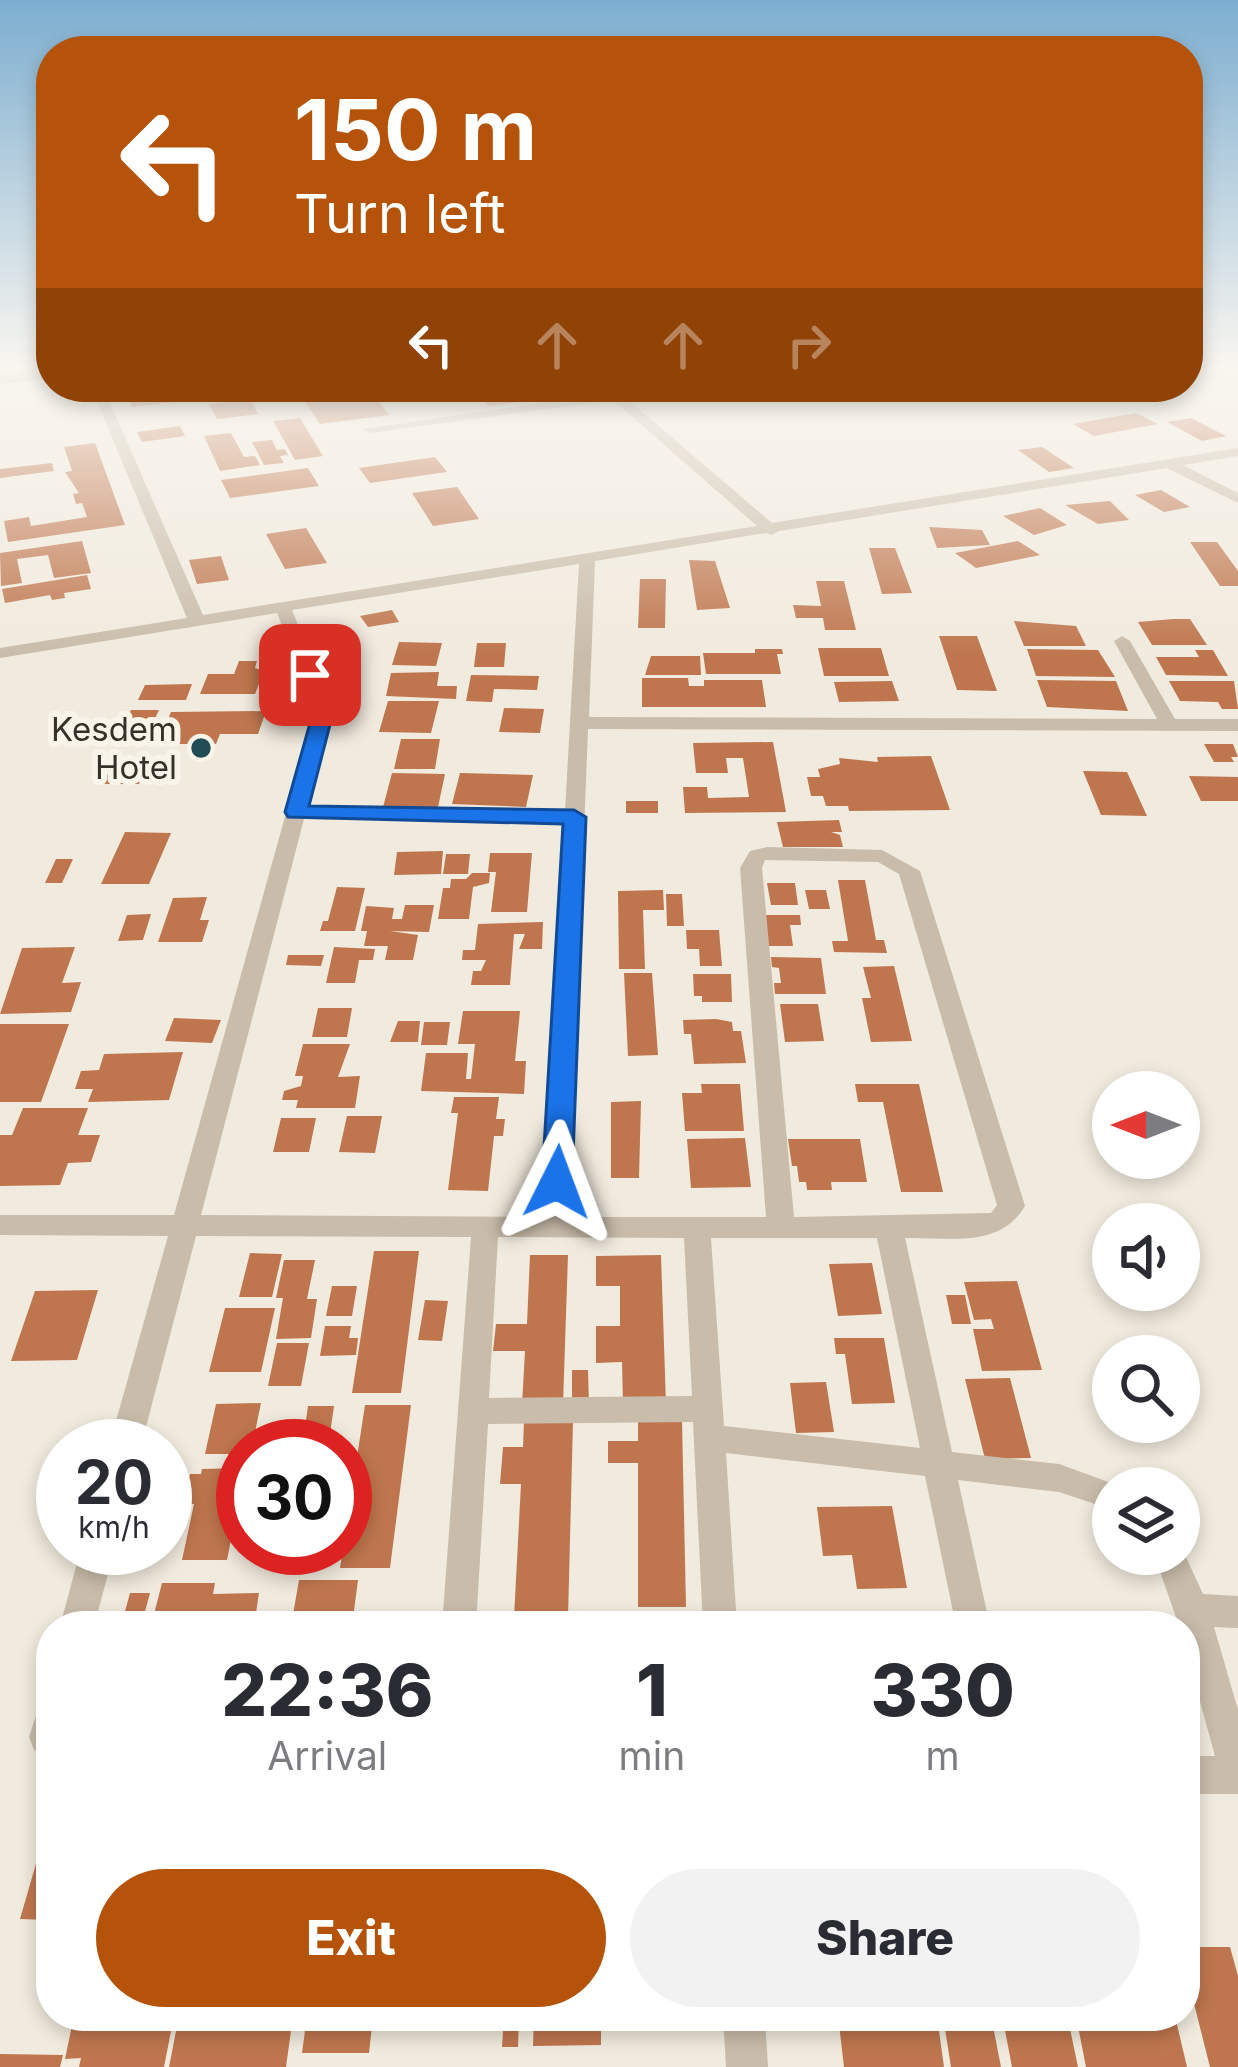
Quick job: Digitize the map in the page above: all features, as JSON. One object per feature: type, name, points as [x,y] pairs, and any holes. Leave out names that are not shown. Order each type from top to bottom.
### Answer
[{"type":"street","points":[[129,462],[197,621]]},
{"type":"street","points":[[692,462],[772,531]]},
{"type":"street","points":[[0,653],[1179,462]]},
{"type":"street","points":[[1170,464],[1238,499]]},
{"type":"street","points":[[555,1227],[586,560]]},
{"type":"street","points":[[132,1419],[324,709],[283,608]]},
{"type":"street","points":[[1122,641],[1169,725]]},
{"type":"street","points":[[579,723],[1238,725]]},
{"type":"street","points":[[296,812],[574,817]]},
{"type":"street","points":[[0,1225],[781,1228],[989,1226],[1001,1220],[1011,1206],[909,872],[881,856],[767,853],[757,855],[751,868],[781,1228]]},
{"type":"street","points":[[460,1611],[484,1227]]},
{"type":"street","points":[[697,1227],[719,1611]]},
{"type":"street","points":[[889,1228],[971,1611]]},
{"type":"street","points":[[473,1411],[709,1424],[939,1464],[1059,1478],[1092,1489]]},
{"type":"street","points":[[81,1611],[91,1575]]},
{"type":"street","points":[[1179,1575],[1192,1610],[1238,1612]]},
{"type":"street","points":[[1200,1639],[1238,1774],[1200,1775]]},
{"type":"street","points":[[745,2031],[747,2067]]},
{"type":"building","points":[[69,462],[102,462],[125,525],[8,542],[4,521],[29,517],[31,526],[87,517],[82,503],[76,504],[73,494],[79,493],[65,472],[72,471]]},
{"type":"building","points":[[216,462],[260,465],[220,471]]},
{"type":"building","points":[[439,462],[447,472],[370,483],[359,468]]},
{"type":"building","points":[[1036,462],[1066,462],[1074,468],[1049,472]]},
{"type":"building","points":[[52,463],[54,471],[0,478],[0,469]]},
{"type":"building","points":[[308,468],[319,486],[230,498],[221,480]]},
{"type":"building","points":[[457,487],[479,519],[433,526],[412,493]]},
{"type":"building","points":[[1161,490],[1190,507],[1164,512],[1135,495]]},
{"type":"building","points":[[1110,501],[1129,520],[1098,524],[1065,505]]},
{"type":"building","points":[[1040,508],[1067,525],[1034,535],[1003,516]]},
{"type":"building","points":[[929,527],[982,530],[990,545],[937,548]]},
{"type":"building","points":[[306,528],[327,563],[285,569],[266,534]]},
{"type":"building","points":[[82,541],[91,573],[54,578],[48,555],[17,559],[22,583],[1,586],[0,553]]},
{"type":"building","points":[[1018,541],[1040,555],[976,568],[955,553]]},
{"type":"building","points":[[1190,542],[1217,542],[1238,571],[1238,586],[1220,586]]},
{"type":"building","points":[[869,548],[895,548],[912,593],[882,594]]},
{"type":"building","points":[[221,556],[229,580],[197,584],[189,560]]},
{"type":"building","points":[[689,560],[715,561],[730,608],[697,610]]},
{"type":"building","points":[[87,575],[91,589],[64,593],[65,598],[52,600],[50,595],[5,603],[2,589]]},
{"type":"building","points":[[640,579],[666,579],[665,628],[638,628]]},
{"type":"building","points":[[816,581],[844,581],[856,630],[825,630],[823,618],[796,618],[793,605],[821,606]]},
{"type":"building","points":[[392,610],[399,622],[368,627],[360,616]]},
{"type":"building","points":[[1190,619],[1207,645],[1152,645],[1138,622]]},
{"type":"building","points":[[1014,621],[1076,626],[1086,646],[1024,646]]},
{"type":"building","points":[[939,636],[977,636],[997,691],[957,690]]},
{"type":"building","points":[[399,642],[442,643],[436,666],[392,665]]},
{"type":"building","points":[[477,643],[506,643],[504,667],[474,667]]},
{"type":"building","points":[[818,648],[881,648],[889,676],[824,676]]},
{"type":"building","points":[[755,649],[782,649],[783,654],[777,654],[781,674],[706,674],[703,653],[755,653]]},
{"type":"building","points":[[1027,649],[1098,650],[1115,677],[1036,676]]},
{"type":"building","points":[[1195,650],[1213,650],[1228,676],[1166,675],[1156,657],[1199,657]]},
{"type":"building","points":[[651,656],[700,656],[701,675],[645,675]]},
{"type":"building","points":[[239,661],[257,661],[255,668],[264,671],[255,694],[200,694],[208,674],[234,674]]},
{"type":"building","points":[[439,672],[437,686],[457,686],[456,699],[386,696],[391,673]]},
{"type":"building","points":[[471,675],[539,676],[537,690],[494,689],[492,702],[466,701]]},
{"type":"building","points":[[642,678],[688,678],[689,686],[704,686],[704,680],[762,680],[766,707],[642,707]]},
{"type":"building","points":[[1037,680],[1116,681],[1128,711],[1047,707]]},
{"type":"building","points":[[892,681],[899,701],[839,702],[834,682]]},
{"type":"building","points":[[1169,681],[1234,681],[1238,709],[1222,709],[1218,702],[1180,701]]},
{"type":"building","points":[[192,684],[186,700],[138,700],[145,685]]},
{"type":"building","points":[[388,701],[439,701],[431,733],[379,732]]},
{"type":"building","points":[[504,708],[544,709],[540,733],[499,732]]},
{"type":"building","points":[[131,710],[159,710],[143,743],[115,743]]},
{"type":"building","points":[[266,711],[258,734],[220,734],[216,744],[157,744],[171,712]]},
{"type":"building","points":[[401,739],[440,739],[435,769],[394,769]]},
{"type":"building","points":[[773,742],[786,812],[685,813],[683,787],[707,787],[708,798],[749,797],[743,758],[726,758],[728,773],[696,773],[693,743]]},
{"type":"building","points":[[1204,744],[1233,744],[1238,757],[1231,757],[1234,762],[1214,762]]},
{"type":"building","points":[[150,756],[139,784],[103,784],[115,757]]},
{"type":"building","points":[[931,756],[950,810],[849,811],[848,806],[826,806],[823,796],[811,796],[807,777],[820,777],[818,769],[840,764],[839,758],[878,762],[877,757]]},
{"type":"building","points":[[1083,771],[1127,772],[1147,816],[1101,815]]},
{"type":"building","points":[[392,773],[445,774],[437,812],[382,811]]},
{"type":"building","points":[[460,773],[533,775],[526,807],[452,804]]},
{"type":"building","points":[[1189,776],[1238,777],[1238,801],[1201,801]]},
{"type":"building","points":[[626,801],[658,801],[658,813],[626,813]]},
{"type":"building","points":[[839,820],[842,832],[831,832],[840,835],[843,847],[783,847],[777,822]]},
{"type":"building","points":[[125,832],[171,833],[149,884],[101,884]]},
{"type":"building","points":[[443,851],[441,874],[394,875],[397,852]]},
{"type":"building","points":[[490,853],[532,853],[527,912],[491,912],[496,872],[488,872]]},
{"type":"building","points":[[446,854],[470,854],[468,874],[443,874]]},
{"type":"building","points":[[56,859],[73,859],[62,883],[45,883]]},
{"type":"building","points":[[472,873],[490,873],[489,883],[473,887],[469,919],[438,919],[443,888],[450,888],[451,879],[466,879]]},
{"type":"building","points":[[838,880],[865,880],[876,940],[884,940],[887,953],[834,952],[832,941],[848,941]]},
{"type":"building","points":[[767,883],[795,883],[798,905],[771,905]]},
{"type":"building","points":[[337,887],[365,888],[355,931],[320,931],[323,921],[328,921]]},
{"type":"building","points":[[663,890],[664,910],[643,910],[645,969],[619,969],[618,891]]},
{"type":"building","points":[[805,890],[826,890],[830,909],[809,909]]},
{"type":"building","points":[[666,894],[682,894],[684,926],[667,926]]},
{"type":"building","points":[[207,897],[200,920],[209,920],[202,942],[158,942],[173,898]]},
{"type":"building","points":[[405,905],[434,905],[429,932],[390,931],[418,935],[413,960],[385,960],[388,946],[364,946],[367,931],[361,931],[366,906],[394,908],[392,919],[402,919]]},
{"type":"building","points":[[151,914],[143,940],[118,941],[127,915]]},
{"type":"building","points":[[758,915],[800,915],[801,925],[790,925],[793,946],[761,946]]},
{"type":"building","points":[[543,922],[542,949],[519,949],[525,934],[514,934],[510,985],[471,985],[473,971],[481,971],[486,960],[462,960],[463,950],[475,950],[478,924]]},
{"type":"building","points":[[686,930],[719,930],[722,966],[700,966],[699,949],[687,949]]},
{"type":"building","points":[[75,947],[62,983],[81,982],[71,1012],[0,1014],[22,948]]},
{"type":"building","points":[[334,947],[375,949],[373,960],[359,960],[355,983],[326,983]]},
{"type":"building","points":[[288,955],[324,955],[321,966],[286,965]]},
{"type":"building","points":[[771,957],[821,958],[826,994],[775,994],[774,983],[781,983]]},
{"type":"building","points":[[894,966],[912,1041],[871,1042],[862,998],[871,998],[863,967]]},
{"type":"building","points":[[624,973],[652,973],[658,1055],[628,1056]]},
{"type":"building","points":[[693,974],[731,974],[732,1002],[702,1002],[702,996],[694,996]]},
{"type":"building","points":[[780,1004],[818,1004],[824,1041],[785,1042]]},
{"type":"building","points":[[318,1008],[352,1008],[347,1037],[312,1037]]},
{"type":"building","points":[[463,1011],[520,1011],[515,1061],[526,1061],[524,1094],[421,1091],[426,1053],[468,1053],[466,1079],[471,1079],[475,1044],[458,1044]]},
{"type":"building","points":[[174,1018],[221,1020],[212,1043],[165,1041]]},
{"type":"building","points":[[683,1020],[732,1022],[733,1031],[741,1031],[746,1063],[694,1064],[691,1034],[684,1034]]},
{"type":"building","points":[[398,1021],[420,1021],[418,1042],[390,1042]]},
{"type":"building","points":[[424,1022],[450,1022],[447,1045],[421,1045]]},
{"type":"building","points":[[0,1024],[69,1024],[41,1102],[0,1102]]},
{"type":"building","points":[[303,1044],[350,1044],[338,1077],[360,1076],[355,1108],[296,1108],[298,1100],[282,1100],[284,1091],[301,1086],[303,1076],[295,1076]]},
{"type":"building","points":[[183,1052],[169,1100],[88,1102],[93,1089],[75,1089],[81,1071],[99,1070],[104,1054]]},
{"type":"building","points":[[701,1084],[740,1084],[744,1131],[685,1131],[682,1093],[702,1093]]},
{"type":"building","points":[[855,1084],[919,1084],[943,1192],[901,1192],[883,1102],[858,1102]]},
{"type":"building","points":[[454,1097],[499,1097],[496,1119],[505,1119],[503,1136],[494,1136],[488,1191],[448,1190],[458,1113],[451,1113]]},
{"type":"building","points":[[641,1101],[639,1178],[611,1178],[611,1102]]},
{"type":"building","points":[[23,1108],[88,1108],[78,1135],[100,1135],[91,1162],[68,1163],[60,1185],[0,1186],[0,1135],[12,1135]]},
{"type":"building","points":[[347,1116],[382,1116],[375,1153],[339,1152]]},
{"type":"building","points":[[281,1118],[316,1118],[309,1152],[273,1152]]},
{"type":"building","points":[[745,1138],[751,1187],[691,1188],[687,1139]]},
{"type":"building","points":[[788,1139],[860,1139],[867,1182],[831,1182],[832,1190],[807,1190],[806,1182],[799,1182],[797,1166],[792,1166]]},
{"type":"building","points":[[374,1251],[419,1251],[401,1393],[352,1393]]},
{"type":"building","points":[[250,1253],[282,1254],[272,1297],[239,1297]]},
{"type":"building","points":[[530,1255],[568,1255],[563,1405],[522,1405],[525,1351],[493,1351],[496,1324],[527,1324]]},
{"type":"building","points":[[661,1255],[666,1404],[623,1404],[622,1362],[596,1363],[596,1326],[620,1326],[620,1286],[596,1286],[596,1256]]},
{"type":"building","points":[[284,1260],[315,1260],[307,1299],[317,1299],[311,1338],[276,1339],[283,1298],[276,1298]]},
{"type":"building","points":[[872,1263],[882,1314],[838,1316],[829,1264]]},
{"type":"building","points":[[1017,1281],[1042,1370],[982,1371],[973,1329],[994,1329],[991,1319],[974,1320],[964,1282]]},
{"type":"building","points":[[332,1286],[357,1286],[352,1316],[326,1316]]},
{"type":"building","points":[[98,1290],[77,1360],[11,1361],[35,1291]]},
{"type":"building","points":[[946,1295],[965,1295],[971,1324],[952,1324]]},
{"type":"building","points":[[425,1300],[448,1301],[442,1341],[418,1340]]},
{"type":"building","points":[[225,1308],[275,1308],[261,1372],[209,1372]]},
{"type":"building","points":[[325,1326],[351,1326],[349,1338],[358,1338],[356,1355],[320,1356]]},
{"type":"building","points":[[834,1338],[884,1338],[895,1403],[852,1404],[845,1354],[836,1354]]},
{"type":"building","points":[[277,1343],[309,1343],[301,1386],[268,1386]]},
{"type":"building","points":[[572,1370],[588,1370],[589,1406],[572,1406]]},
{"type":"building","points":[[1010,1378],[1031,1458],[985,1459],[965,1379]]},
{"type":"building","points":[[826,1382],[834,1432],[796,1433],[790,1383]]},
{"type":"building","points":[[261,1403],[258,1419],[216,1419],[216,1454],[205,1454],[216,1404]]},
{"type":"building","points":[[365,1405],[411,1405],[390,1568],[372,1568],[372,1419],[363,1419]]},
{"type":"building","points":[[308,1406],[334,1406],[332,1419],[306,1419]]},
{"type":"building","points":[[524,1421],[573,1421],[568,1611],[514,1611],[521,1484],[500,1484],[503,1447],[523,1447]]},
{"type":"building","points":[[638,1421],[682,1421],[686,1607],[638,1607],[638,1463],[608,1463],[608,1441],[638,1441]]},
{"type":"building","points":[[202,1469],[216,1469],[216,1560],[192,1560],[192,1474],[201,1474]]},
{"type":"building","points":[[892,1506],[907,1588],[857,1589],[852,1555],[823,1556],[817,1507]]},
{"type":"building","points":[[299,1580],[358,1580],[354,1611],[294,1611]]},
{"type":"building","points":[[162,1583],[215,1583],[213,1594],[259,1593],[256,1611],[155,1611]]},
{"type":"building","points":[[130,1593],[150,1593],[145,1611],[125,1611]]},
{"type":"building","points":[[36,1864],[36,1920],[20,1919]]},
{"type":"building","points":[[1200,1947],[1230,1947],[1238,1976],[1238,2067],[1210,2067],[1200,2027]]},
{"type":"building","points":[[71,2031],[171,2031],[164,2067],[79,2067],[81,2058],[65,2059]]},
{"type":"building","points":[[176,2031],[291,2031],[286,2067],[169,2067]]},
{"type":"building","points":[[305,2031],[371,2031],[369,2053],[302,2053]]},
{"type":"building","points":[[503,2031],[519,2031],[518,2047],[502,2047]]},
{"type":"building","points":[[534,2031],[601,2031],[601,2045],[533,2046]]},
{"type":"building","points":[[840,2031],[939,2031],[944,2067],[844,2067]]},
{"type":"building","points":[[945,2031],[994,2031],[1001,2067],[951,2067]]},
{"type":"building","points":[[1005,2031],[1070,2031],[1078,2067],[1012,2067]]},
{"type":"building","points":[[1079,2031],[1179,2031],[1187,2067],[1086,2067]]},
{"type":"building","points":[[0,2054],[63,2055],[60,2067],[0,2067]]},
{"type":"place","name":"Kesdem Hotel","points":[[201,748]]},
{"type":"route","points":[[310,675],[324,709],[296,812],[574,817],[557,1182]]}]
